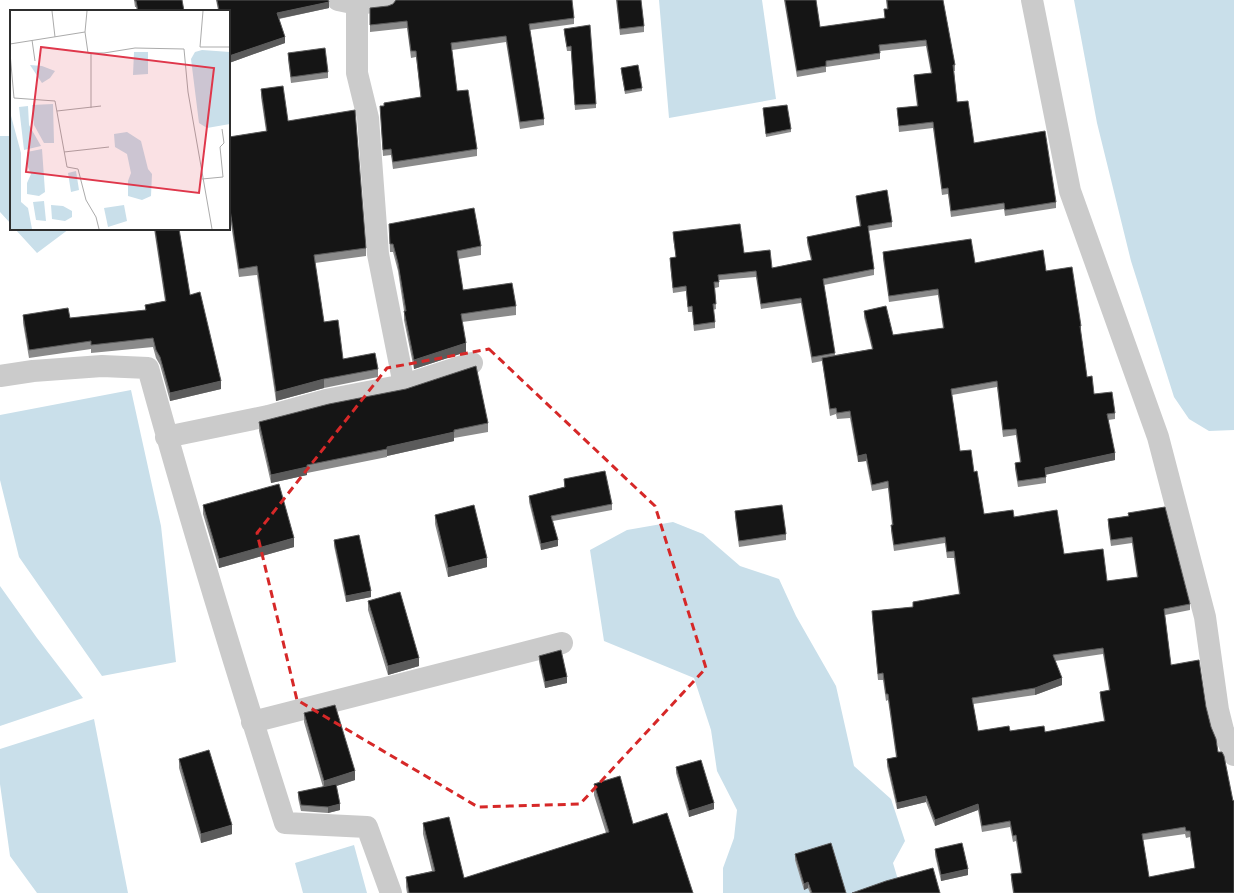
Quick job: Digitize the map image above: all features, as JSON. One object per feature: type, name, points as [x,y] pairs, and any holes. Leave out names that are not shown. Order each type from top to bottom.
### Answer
[{"type":"street","points":[[386,0],[347,2],[357,73],[368,118],[378,254],[404,384]]},
{"type":"street","points":[[1032,0],[1070,191],[1158,437],[1205,617],[1218,710],[1223,730],[1234,755]]},
{"type":"street","points":[[166,437],[268,416],[326,400],[404,384],[472,363]]},
{"type":"street","points":[[0,376],[33,371],[102,366],[148,368],[166,437],[252,722],[285,823],[367,827],[391,893]]},
{"type":"street","points":[[252,722],[562,643]]},
{"type":"highlighted area","points":[[489,349],[655,506],[706,668],[580,804],[478,807],[297,700],[257,533],[387,368]]},
{"type":"water","points":[[659,0],[762,0],[776,99],[669,118]]},
{"type":"water","points":[[1074,0],[1234,0],[1234,430],[1209,431],[1189,419],[1174,397],[1131,261],[1097,123]]},
{"type":"water","points":[[0,136],[10,136],[10,223],[0,212]]},
{"type":"water","points":[[16,230],[68,230],[37,253]]},
{"type":"water","points":[[131,390],[161,526],[176,662],[102,676],[19,557],[0,480],[0,415]]},
{"type":"water","points":[[673,522],[703,534],[740,566],[779,579],[796,616],[836,686],[854,766],[891,799],[905,841],[893,863],[902,893],[723,893],[723,868],[734,838],[737,810],[717,771],[711,730],[694,678],[604,641],[590,550],[627,530]]},
{"type":"water","points":[[0,586],[37,638],[83,698],[0,726]]},
{"type":"water","points":[[94,719],[128,893],[37,893],[10,856],[0,784],[0,749]]},
{"type":"water","points":[[354,845],[367,893],[303,893],[295,863]]},
{"type":"building","points":[[182,0],[184,10],[138,10],[135,1]]},
{"type":"building","points":[[217,0],[328,0],[329,2],[277,13],[285,37],[230,56],[230,10],[219,10]]},
{"type":"building","points":[[396,0],[572,0],[574,18],[529,24],[544,119],[520,122],[506,36],[451,43],[457,91],[468,90],[477,149],[393,162],[391,149],[383,150],[380,106],[384,106],[384,103],[421,97],[416,51],[411,51],[407,21],[370,25],[370,8],[388,6],[393,4]]},
{"type":"building","points":[[617,0],[641,0],[644,26],[620,29]]},
{"type":"building","points":[[785,0],[816,0],[820,27],[885,18],[884,9],[888,9],[887,0],[943,0],[955,65],[953,65],[957,102],[968,101],[974,143],[1045,131],[1056,202],[1005,210],[1004,203],[951,211],[948,188],[942,189],[933,122],[899,126],[897,108],[918,106],[914,75],[932,73],[926,40],[879,45],[880,53],[826,61],[826,66],[797,71]]},
{"type":"building","points":[[590,25],[596,104],[575,105],[571,46],[567,47],[564,29]]},
{"type":"building","points":[[325,48],[328,72],[291,77],[288,53]]},
{"type":"building","points":[[638,65],[642,88],[625,91],[621,68]]},
{"type":"building","points":[[283,86],[288,121],[355,110],[366,248],[314,255],[324,322],[338,320],[343,359],[375,353],[378,369],[324,379],[276,392],[257,266],[239,269],[230,210],[230,137],[267,131],[261,89]]},
{"type":"building","points":[[787,105],[791,129],[766,134],[763,108]]},
{"type":"building","points":[[887,190],[892,222],[868,226],[874,269],[823,279],[835,353],[812,357],[801,298],[761,304],[756,271],[718,275],[719,282],[714,282],[716,304],[713,304],[715,322],[694,325],[692,306],[688,307],[686,286],[673,288],[670,258],[676,257],[673,232],[740,224],[744,253],[770,250],[772,268],[812,260],[807,237],[861,226],[856,196]]},
{"type":"building","points":[[474,208],[481,246],[457,251],[463,290],[512,283],[516,306],[461,314],[466,343],[414,360],[404,311],[406,311],[398,263],[393,244],[390,244],[389,224]]},
{"type":"building","points":[[155,230],[179,230],[190,295],[200,292],[221,381],[170,393],[153,338],[91,345],[91,341],[29,350],[23,315],[68,308],[70,318],[146,310],[145,305],[166,301]]},
{"type":"building","points":[[971,239],[975,263],[1043,250],[1046,271],[1072,267],[1087,377],[1092,376],[1094,394],[1112,392],[1115,413],[1107,414],[1115,453],[1045,468],[1046,477],[1018,481],[1015,463],[1021,462],[1016,429],[1003,430],[997,381],[951,389],[960,451],[971,450],[974,472],[977,471],[984,514],[1013,510],[1014,517],[1057,510],[1064,554],[1103,549],[1107,581],[1138,577],[1132,537],[1111,540],[1108,519],[1129,516],[1128,513],[1165,507],[1190,604],[1164,609],[1171,665],[1199,660],[1206,707],[1211,727],[1216,739],[1218,752],[1222,752],[1224,756],[1233,801],[1234,800],[1234,893],[1014,893],[1011,874],[1022,873],[1016,835],[1013,836],[1010,821],[982,826],[978,804],[935,820],[926,796],[897,803],[887,759],[897,757],[888,694],[886,694],[883,673],[878,674],[872,611],[913,607],[913,602],[960,594],[954,551],[947,552],[945,537],[894,545],[888,481],[872,485],[866,454],[858,456],[850,411],[837,413],[836,408],[830,409],[822,358],[873,349],[864,311],[886,306],[893,335],[944,328],[938,289],[889,296],[883,252]],"holes":[[[1103,648],[1110,690],[1100,692],[1105,721],[1045,732],[1044,726],[1010,731],[1009,726],[978,731],[972,698],[1035,688],[1062,678],[1053,655]],[[1185,827],[1186,831],[1190,831],[1195,868],[1149,877],[1142,834]]]},
{"type":"building","points":[[476,366],[488,423],[387,447],[387,449],[307,465],[307,467],[271,475],[259,422],[329,404],[406,389]]},
{"type":"building","points":[[605,471],[612,504],[551,516],[558,540],[541,544],[529,496],[565,487],[564,479]]},
{"type":"building","points":[[279,484],[294,538],[219,559],[203,505]]},
{"type":"building","points":[[474,505],[487,558],[448,568],[435,515]]},
{"type":"building","points":[[782,505],[786,534],[739,541],[735,511]]},
{"type":"building","points":[[359,535],[371,591],[346,596],[334,540]]},
{"type":"building","points":[[400,592],[419,658],[388,666],[368,601]]},
{"type":"building","points":[[561,650],[567,677],[545,682],[539,656]]},
{"type":"building","points":[[335,705],[355,771],[324,781],[304,713]]},
{"type":"building","points":[[209,750],[232,825],[201,834],[179,759]]},
{"type":"building","points":[[701,760],[714,803],[689,811],[676,767]]},
{"type":"building","points":[[620,776],[633,824],[667,813],[693,893],[409,893],[406,877],[435,871],[423,823],[449,817],[464,878],[609,832],[594,784]]},
{"type":"building","points":[[336,784],[340,804],[328,807],[301,805],[298,792]]},
{"type":"building","points":[[831,843],[846,893],[812,893],[808,882],[804,884],[795,854]]},
{"type":"building","points":[[962,843],[968,869],[941,875],[935,849]]},
{"type":"building","points":[[933,868],[940,893],[852,893],[886,881]]}]
